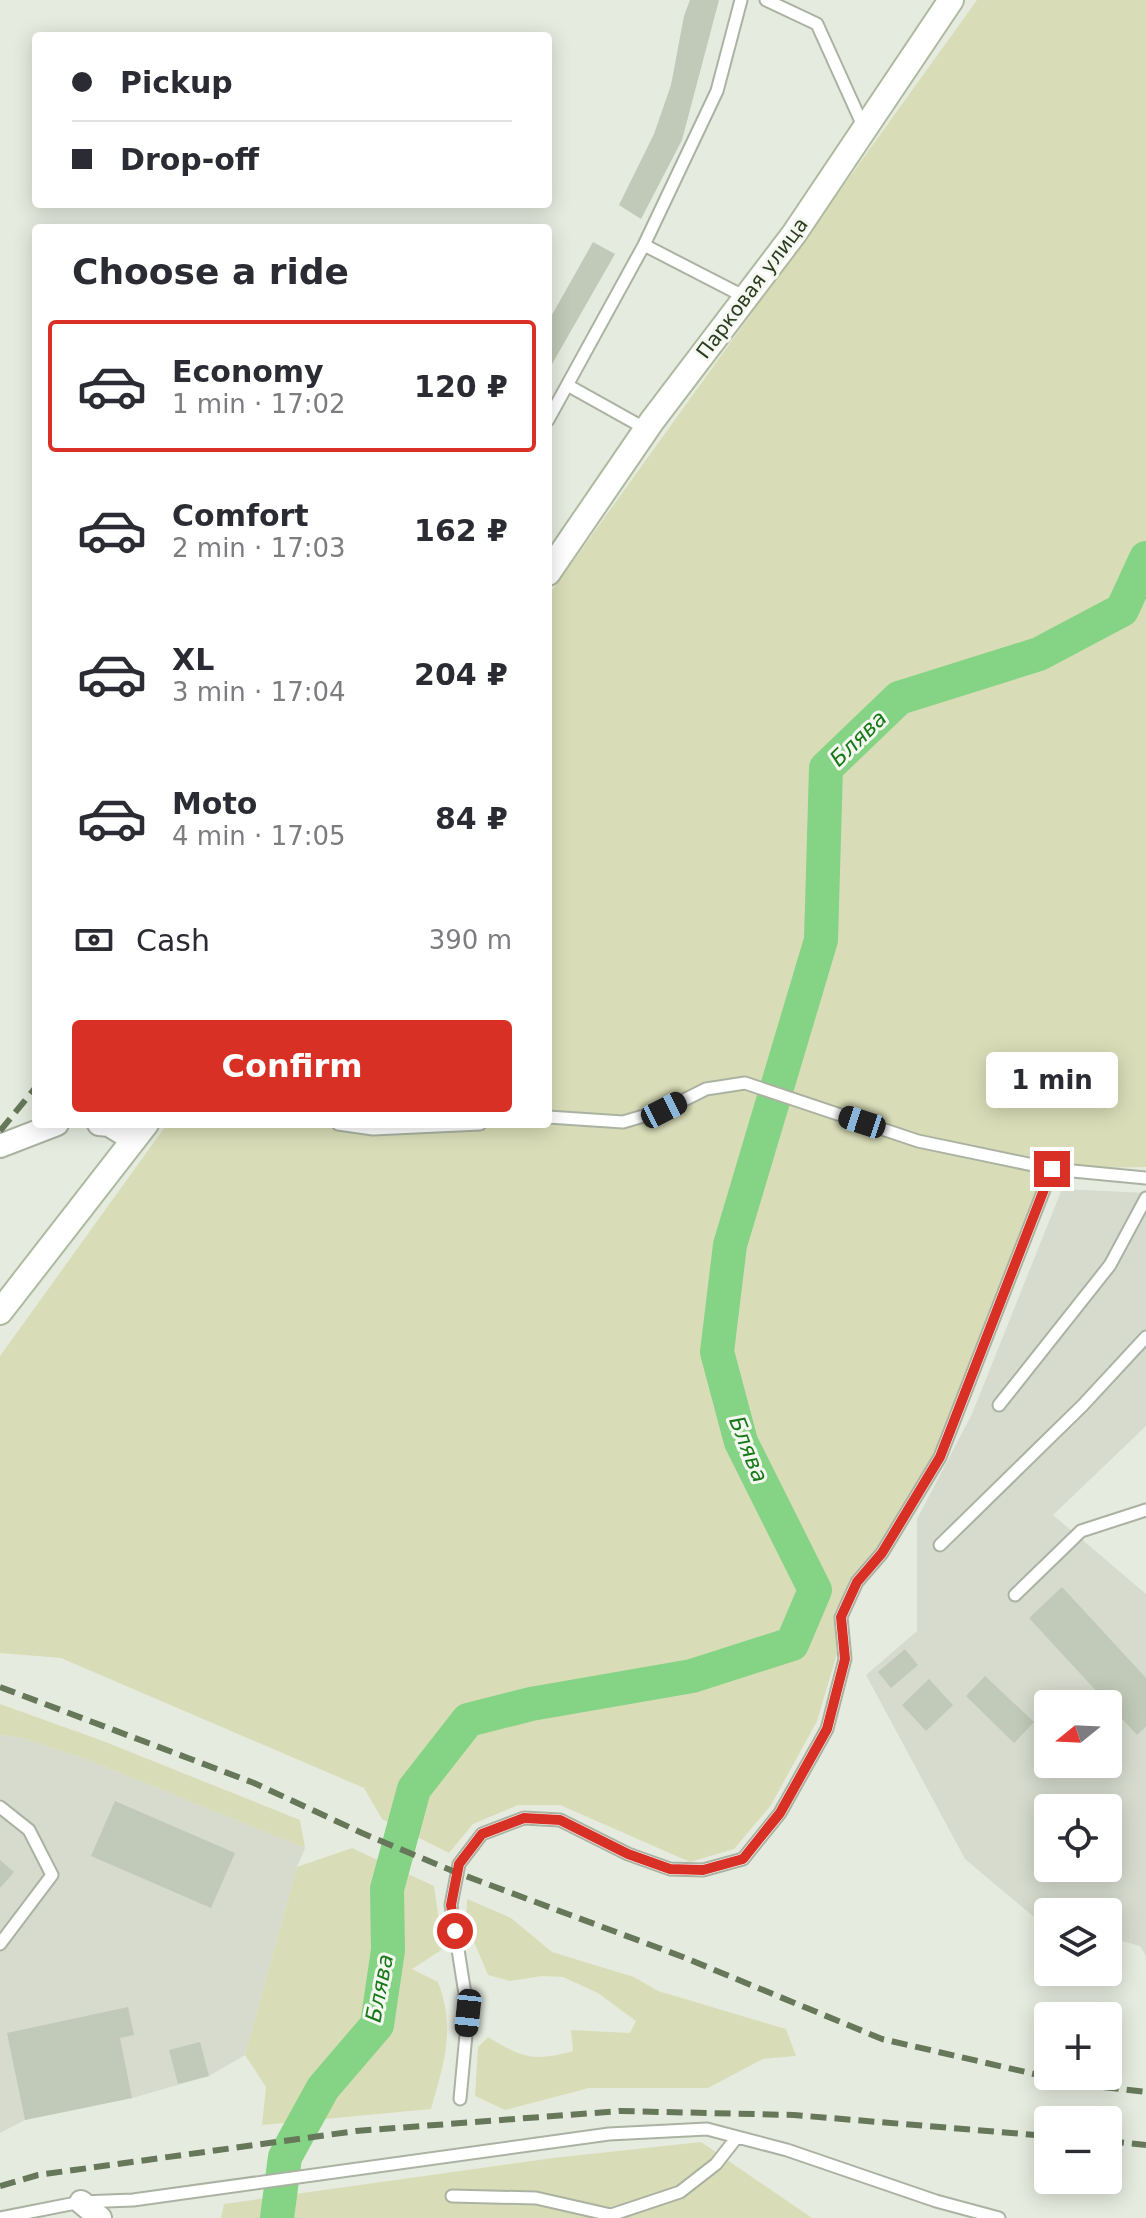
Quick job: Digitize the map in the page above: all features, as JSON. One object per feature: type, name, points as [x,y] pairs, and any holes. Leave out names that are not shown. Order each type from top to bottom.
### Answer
[{"type":"street","name":"Парковая улица","points":[[552,567],[647,429],[794,234],[951,0]]},
{"type":"street","points":[[0,1146],[47,1128]]},
{"type":"street","points":[[0,1312],[140,1132]]},
{"type":"street","points":[[81,2202],[100,2218]]},
{"type":"lane","points":[[552,414],[644,245],[717,91],[741,0]]},
{"type":"lane","points":[[766,0],[817,24],[864,129]]},
{"type":"lane","points":[[644,245],[746,297]]},
{"type":"lane","points":[[569,386],[647,429]]},
{"type":"lane","points":[[552,1117],[623,1122],[664,1110],[706,1089],[745,1083],[918,1141],[1052,1169],[1146,1178]]},
{"type":"lane","points":[[366,1128],[394,1128]]},
{"type":"lane","points":[[460,2099],[468,2013],[451,1905],[459,1864],[482,1834],[524,1818],[560,1820],[628,1854],[670,1869],[703,1870],[743,1859],[780,1813],[827,1729],[845,1659],[841,1617],[857,1582],[882,1553],[940,1457],[1052,1169]]},
{"type":"lane","points":[[999,1405],[1110,1265],[1146,1198]]},
{"type":"lane","points":[[940,1545],[1083,1405],[1146,1337]]},
{"type":"lane","points":[[1015,1595],[1081,1531],[1146,1510]]},
{"type":"lane","points":[[0,1807],[29,1830],[52,1875],[0,1944]]},
{"type":"lane","points":[[0,2218],[81,2202],[133,2200],[609,2134],[707,2129],[787,2150],[936,2201],[999,2218]]},
{"type":"lane","points":[[452,2196],[536,2198],[611,2215],[680,2192],[716,2164],[737,2137]]},
{"type":"shaded area","points":[[1062,1189],[1146,1193],[1146,1426],[1053,1515],[1146,1594],[1146,1956],[1140,1946],[1122,1941],[1122,1898],[1034,1898],[1034,1917],[965,1859],[866,1675],[917,1631],[917,1519],[972,1414]]},
{"type":"shaded area","points":[[0,1735],[22,1738],[86,1759],[305,1848],[245,2055],[209,2076],[132,2098],[25,2120],[0,2133]]},
{"type":"green space","points":[[977,0],[1146,0],[1146,1167],[1052,1169],[940,1457],[834,1612],[837,1654],[817,1721],[771,1805],[734,1849],[690,1862],[560,1805],[518,1805],[473,1824],[449,1853],[382,1819],[364,1788],[61,1658],[0,1653],[0,1356],[164,1128],[552,1128],[552,590]]},
{"type":"green space","points":[[0,1704],[103,1741],[300,1820],[305,1848],[86,1759],[22,1738],[0,1735]]},
{"type":"green space","points":[[352,1848],[434,1886],[443,1949],[412,1969],[438,1982],[446,2015],[444,2061],[431,2109],[262,2125],[266,2087],[245,2055],[297,1867]]},
{"type":"green space","points":[[467,1899],[511,1918],[552,1952],[634,1977],[658,1991],[786,2029],[796,2056],[763,2059],[708,2088],[589,2088],[505,2110],[475,2096],[478,2047],[488,2037],[520,2054],[548,2056],[573,2051],[571,2030],[630,2033],[636,2021],[598,1993],[563,1977],[542,1976],[510,1981],[488,1975],[466,1923]]},
{"type":"green space","points":[[701,2142],[812,2218],[221,2218],[224,2204],[553,2158]]},
{"type":"building","points":[[690,0],[719,0],[682,140],[641,219],[619,205],[654,134],[671,85]]},
{"type":"building","points":[[593,242],[615,254],[552,364],[552,315]]},
{"type":"building","points":[[1062,1587],[1146,1678],[1146,1727],[1137,1735],[1122,1719],[1122,1690],[1095,1690],[1029,1618]]},
{"type":"building","points":[[905,1649],[918,1665],[891,1688],[878,1672]]},
{"type":"building","points":[[985,1676],[1034,1722],[1014,1743],[966,1696]]},
{"type":"building","points":[[929,1679],[953,1705],[926,1731],[902,1705]]},
{"type":"building","points":[[115,1801],[235,1853],[211,1908],[91,1856]]},
{"type":"building","points":[[0,1860],[14,1872],[0,1888]]},
{"type":"building","points":[[128,2007],[134,2035],[120,2038],[132,2098],[25,2120],[7,2033]]},
{"type":"building","points":[[200,2042],[209,2076],[178,2084],[169,2050]]},
{"type":"waterway","name":"Блява","points":[[277,2218],[285,2157],[323,2088],[377,2025],[388,1950],[387,1889],[414,1789],[468,1720],[531,1704],[692,1676],[792,1644],[815,1590],[741,1442],[717,1352],[730,1245],[821,940],[826,768],[899,698],[1039,654],[1122,610],[1146,558]]},
{"type":"railway","points":[[0,1131],[32,1092]]},
{"type":"railway","points":[[0,1687],[254,1783],[455,1872],[683,1957],[882,2039],[1078,2084],[1146,2092]]},
{"type":"railway","points":[[0,2186],[38,2175],[356,2131],[620,2111],[794,2115],[1034,2135]]},
{"type":"railway","points":[[1122,2142],[1146,2145]]},
{"type":"route","points":[[455,1931],[451,1905],[459,1864],[482,1834],[524,1818],[560,1820],[628,1854],[670,1869],[703,1870],[743,1859],[780,1813],[827,1729],[845,1659],[841,1617],[857,1582],[882,1553],[940,1457],[1052,1169]]}]
